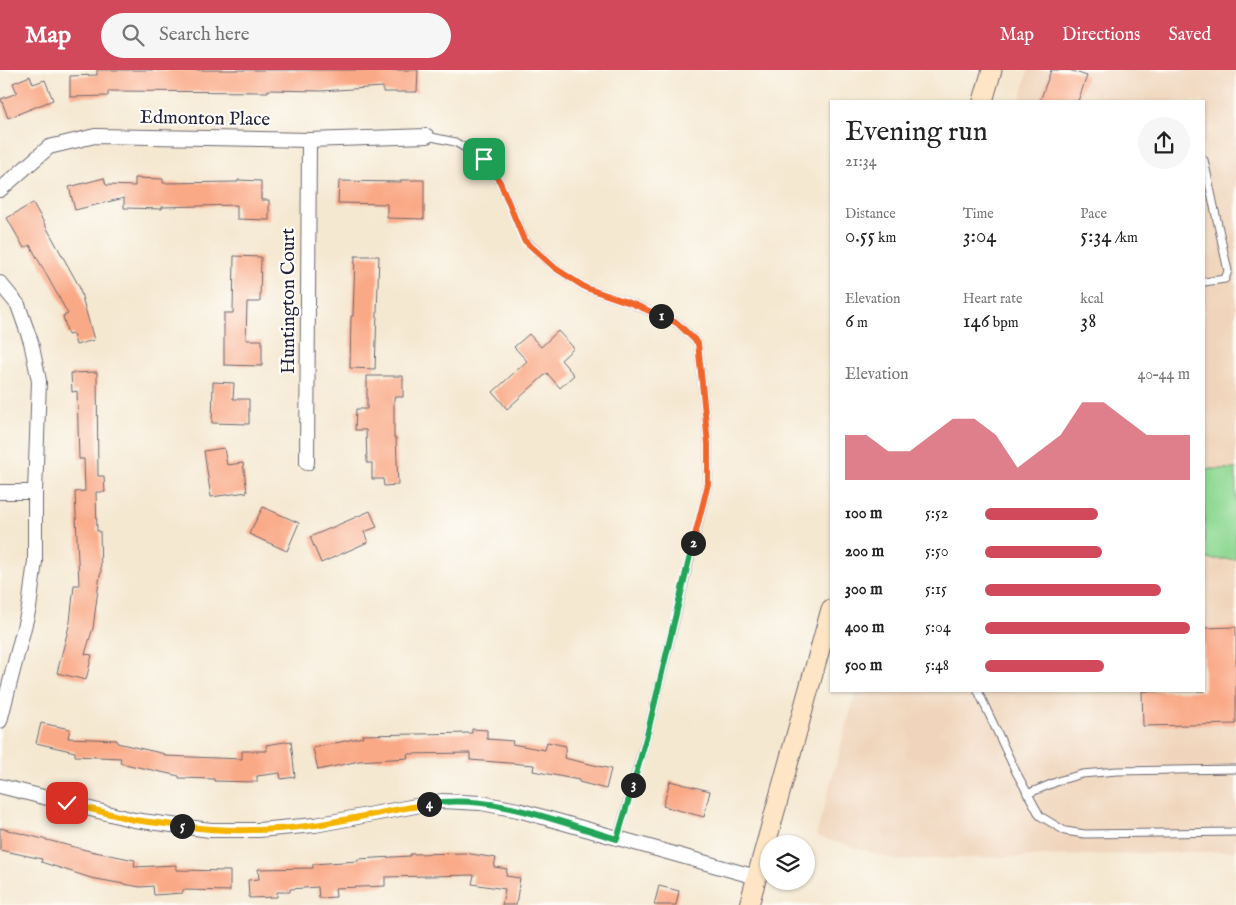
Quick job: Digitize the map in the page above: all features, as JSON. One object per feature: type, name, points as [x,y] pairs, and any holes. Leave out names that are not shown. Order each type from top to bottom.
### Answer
[{"type":"main road","points":[[983,100],[992,70]]},
{"type":"main road","points":[[749,905],[830,619]]},
{"type":"street","name":"Edmonton Place","points":[[0,190],[49,147],[95,136],[309,140],[427,136]]},
{"type":"street","name":"Huntington Court","points":[[307,463],[309,140]]},
{"type":"street","points":[[0,283],[18,305],[31,342],[39,381],[35,492],[35,561],[29,608],[0,721]]},
{"type":"street","points":[[0,492],[35,492]]},
{"type":"street","points":[[0,786],[134,820],[210,830],[258,830],[315,825],[442,801],[481,803],[518,810],[756,877]]},
{"type":"lane","points":[[427,136],[455,142],[484,159],[500,182],[524,240],[555,268],[586,288],[633,304],[677,323],[698,343],[708,444],[708,484],[648,731],[617,839]]},
{"type":"lane","points":[[1205,165],[1228,271],[1225,279],[1205,282]]},
{"type":"lane","points":[[978,692],[1027,794],[1040,816],[1066,831],[1085,834],[1236,832]]},
{"type":"lane","points":[[1027,794],[1061,780],[1082,774],[1117,771],[1236,769]]},
{"type":"shaded area","points":[[1028,70],[1236,70],[1236,851],[896,860],[816,836],[856,692],[1205,692],[1205,100],[1020,100]]},
{"type":"green space","points":[[1205,469],[1236,469],[1236,559],[1205,559]]},
{"type":"building","points":[[97,70],[418,70],[417,92],[383,92],[383,87],[321,91],[268,90],[268,92],[108,91],[108,96],[70,97],[70,76],[97,75]]},
{"type":"building","points":[[1051,70],[1069,70],[1087,76],[1078,100],[1040,100]]},
{"type":"building","points":[[30,76],[33,84],[45,80],[53,100],[8,118],[1,99],[17,93],[13,83]]},
{"type":"building","points":[[104,178],[106,185],[135,186],[135,178],[163,179],[163,183],[261,181],[261,200],[269,200],[269,220],[237,219],[237,205],[162,207],[162,209],[124,208],[124,198],[75,210],[69,187]]},
{"type":"building","points":[[401,180],[424,180],[424,219],[387,218],[387,204],[338,203],[339,181],[401,182]]},
{"type":"building","points":[[33,203],[79,286],[94,340],[76,345],[73,334],[68,335],[63,316],[68,314],[30,245],[24,248],[7,218]]},
{"type":"building","points":[[234,256],[261,257],[260,302],[247,302],[246,340],[262,340],[262,366],[224,365],[224,313],[233,313]]},
{"type":"building","points":[[355,256],[379,256],[375,369],[350,368]]},
{"type":"building","points":[[558,331],[574,348],[561,360],[574,375],[560,388],[547,373],[507,409],[493,392],[527,361],[514,347],[529,334],[541,347]]},
{"type":"building","points":[[97,372],[98,476],[104,476],[105,492],[96,492],[97,531],[100,531],[101,574],[93,628],[85,654],[92,655],[86,680],[57,673],[70,622],[74,585],[79,585],[75,492],[85,491],[84,459],[79,459],[77,391],[72,392],[71,373]]},
{"type":"building","points":[[367,376],[403,376],[403,397],[394,397],[394,438],[396,438],[398,485],[384,486],[383,479],[372,479],[372,463],[367,463],[366,430],[355,430],[356,409],[367,409]]},
{"type":"building","points":[[213,382],[234,383],[233,399],[249,399],[249,424],[212,423]]},
{"type":"building","points":[[224,448],[227,465],[243,463],[247,492],[211,497],[204,451]]},
{"type":"building","points":[[263,507],[299,523],[287,551],[249,534]]},
{"type":"building","points":[[370,511],[377,527],[364,532],[368,542],[321,563],[310,537]]},
{"type":"building","points":[[1236,627],[1236,724],[1143,726],[1142,692],[1205,692],[1205,628]]},
{"type":"building","points":[[41,723],[70,729],[68,738],[117,740],[117,743],[165,754],[165,756],[242,759],[242,751],[267,751],[266,745],[291,741],[295,777],[281,779],[280,773],[257,776],[257,782],[179,778],[179,776],[120,763],[121,758],[75,756],[75,752],[36,743]]},
{"type":"building","points":[[472,729],[487,730],[487,739],[513,741],[512,744],[545,750],[547,742],[566,746],[564,758],[611,769],[606,789],[579,782],[579,780],[533,771],[534,765],[470,760],[470,753],[407,754],[408,758],[359,761],[318,770],[313,748],[363,737],[362,735],[472,733]]},
{"type":"building","points":[[670,781],[710,791],[704,817],[663,806]]},
{"type":"building","points":[[0,828],[90,851],[135,860],[134,867],[176,865],[176,870],[230,871],[230,891],[183,890],[183,893],[154,895],[153,886],[140,887],[91,878],[41,862],[42,859],[0,850]]},
{"type":"building","points":[[465,853],[496,858],[494,867],[507,869],[506,876],[520,878],[516,905],[502,905],[505,889],[472,884],[474,875],[385,877],[385,886],[335,888],[336,897],[319,898],[318,887],[290,889],[290,892],[277,892],[277,897],[249,898],[248,880],[259,879],[258,869],[313,868],[313,864],[410,856],[410,854]]},
{"type":"building","points":[[659,886],[679,891],[676,905],[654,905]]},
{"type":"route","points":[[67,803],[134,820],[210,830],[258,830],[315,825],[442,801],[481,803],[518,810],[617,839],[648,731],[708,484],[708,444],[698,343],[677,323],[633,304],[586,288],[555,268],[524,240],[500,182],[484,159]]}]
